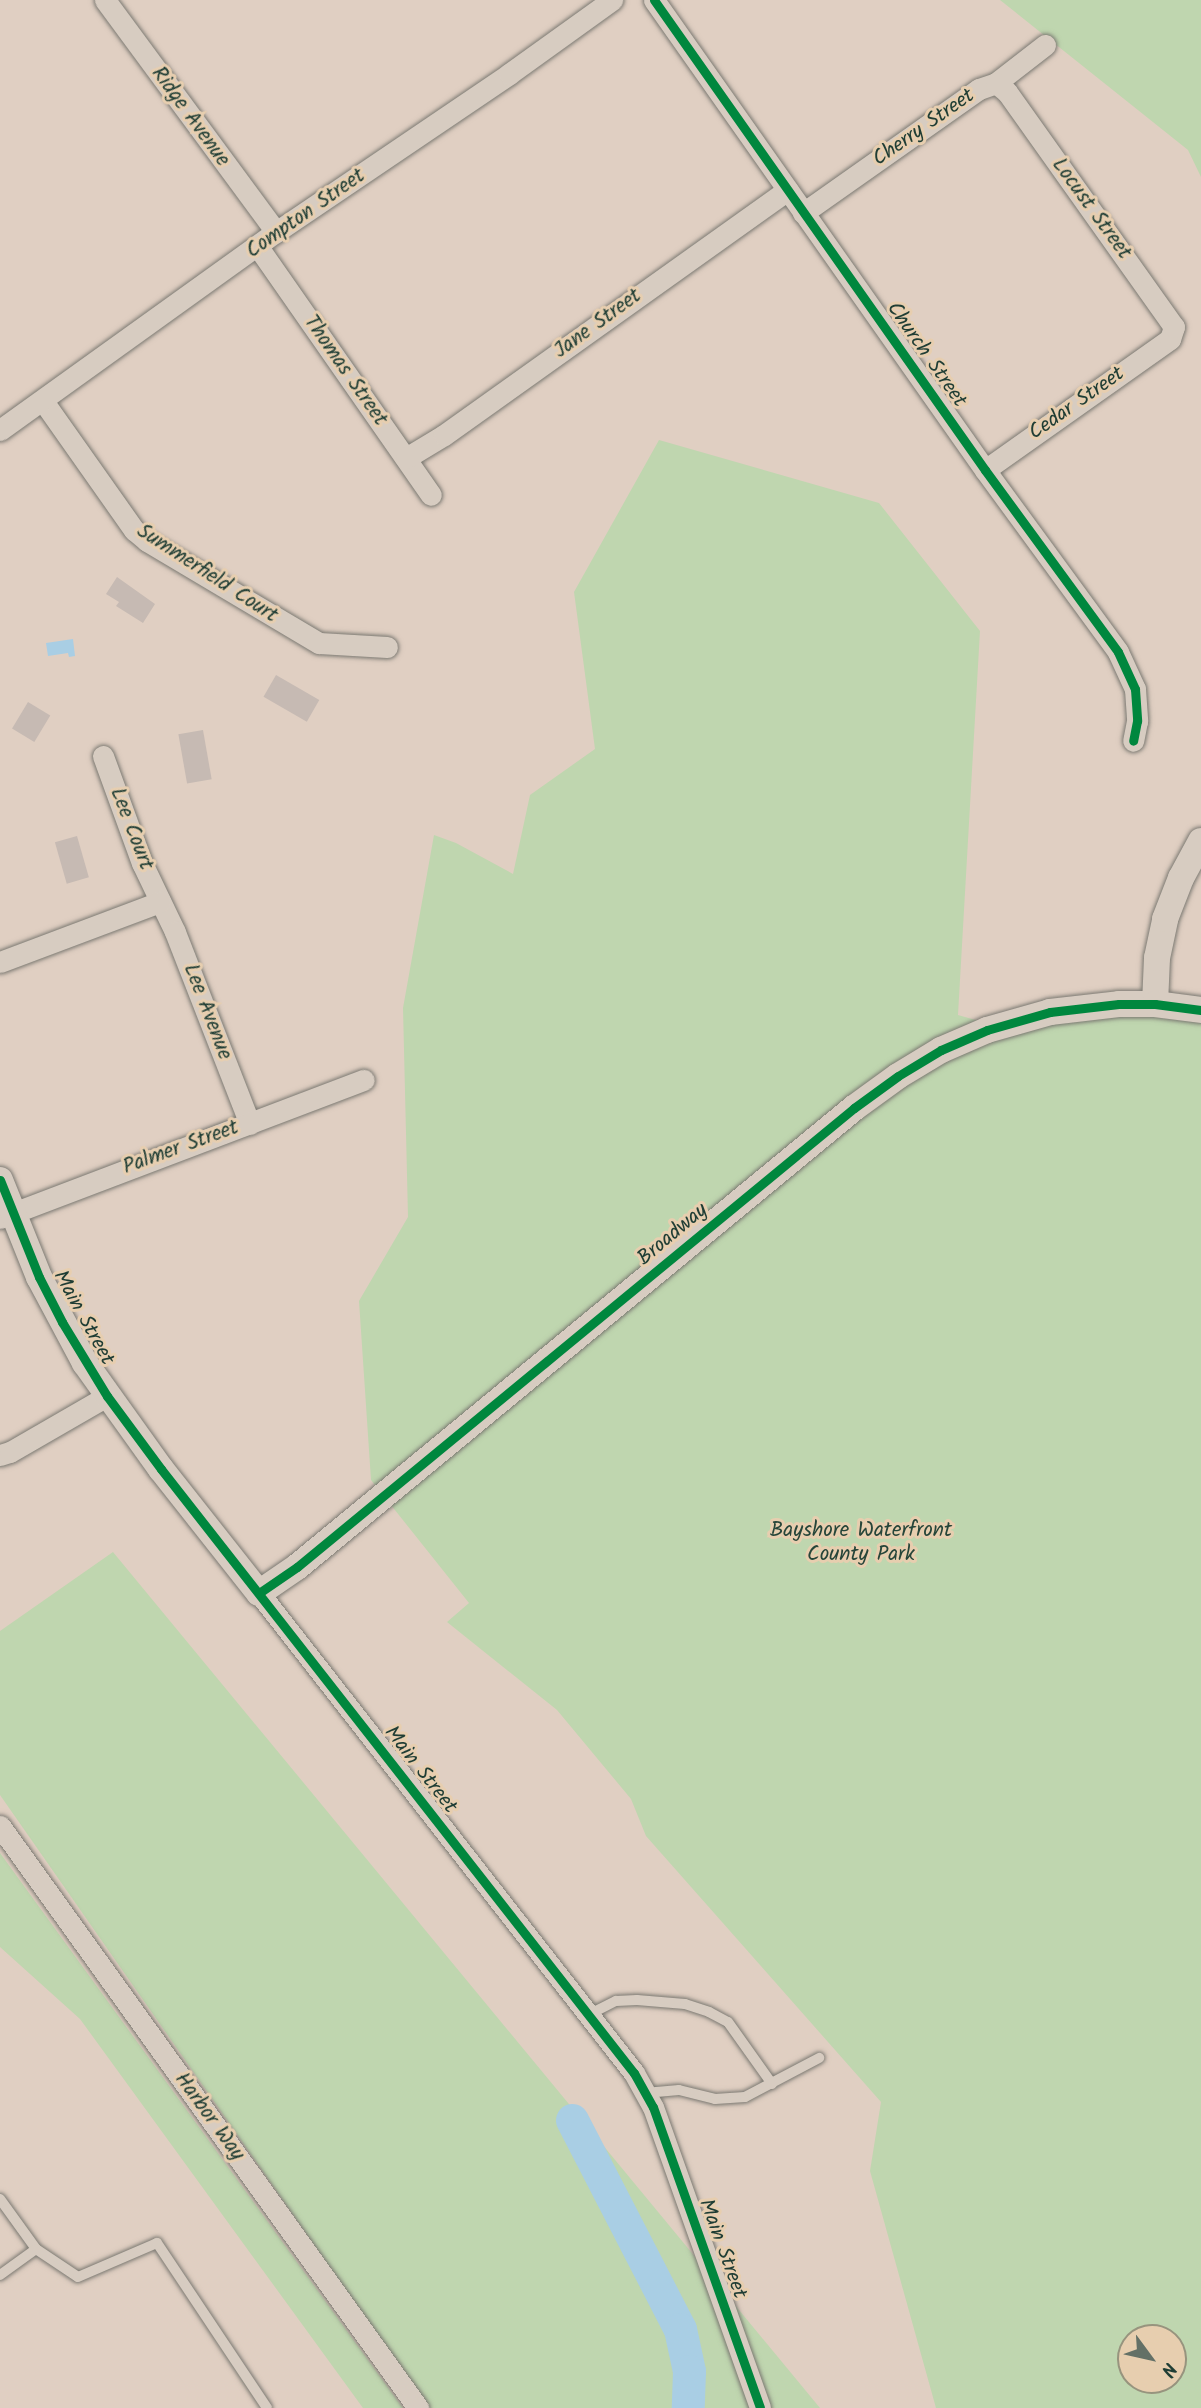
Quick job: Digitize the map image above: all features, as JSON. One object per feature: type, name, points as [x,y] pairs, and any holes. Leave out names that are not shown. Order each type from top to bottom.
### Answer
[{"type":"street","name":"Ridge Avenue","points":[[105,0],[276,232]]},
{"type":"street","name":"Compton Street","points":[[0,430],[276,232],[486,90],[612,0]]},
{"type":"street","name":"Church Street","points":[[653,0],[1125,665],[1135,688],[1137,720],[1133,741]]},
{"type":"street","name":"Cherry Street","points":[[803,213],[979,89],[996,83],[1045,46]]},
{"type":"street","name":"Locust Street","points":[[996,83],[1007,92],[1164,311],[1174,327],[1170,340]]},
{"type":"street","name":"Jane Street","points":[[406,458],[444,435],[788,190]]},
{"type":"street","name":"Thomas Street","points":[[258,247],[431,495]]},
{"type":"street","name":"Cedar Street","points":[[985,470],[1170,340]]},
{"type":"street","name":"Summerfield Court","points":[[43,401],[134,530],[147,541],[319,643],[387,646]]},
{"type":"street","name":"Lee Court","points":[[103,756],[142,863],[160,902]]},
{"type":"street","points":[[1201,841],[1181,878],[1165,919],[1157,958],[1156,1004],[1201,1010]]},
{"type":"street","points":[[0,962],[160,902]]},
{"type":"street","name":"Lee Avenue","points":[[160,902],[175,932],[250,1124]]},
{"type":"street","name":"Broadway","points":[[259,1593],[298,1567],[854,1108],[898,1076],[941,1050],[1019,1020],[1093,1006],[1156,1004]]},
{"type":"street","name":"Palmer Street","points":[[6,1216],[363,1080]]},
{"type":"street","name":"Main Street","points":[[0,1180],[6,1216],[62,1322],[107,1396],[590,2014],[645,2093],[653,2107],[760,2408]]},
{"type":"street","points":[[0,1455],[10,1452],[107,1396]]},
{"type":"street","name":"Harbor Way","points":[[0,1826],[418,2408]]},
{"type":"lane","points":[[590,2014],[616,2001],[637,2000],[685,2004],[709,2012],[729,2022],[772,2084]]},
{"type":"lane","points":[[645,2093],[679,2090],[715,2099],[746,2097],[819,2058]]},
{"type":"lane","points":[[0,2199],[36,2249],[78,2277],[157,2243],[267,2408]]},
{"type":"lane","points":[[0,2275],[36,2249]]},
{"type":"green space","points":[[1000,0],[1201,0],[1201,177],[1188,150]]},
{"type":"green space","name":"Bayshore Waterfront County Park","points":[[659,440],[879,503],[980,631],[958,1015],[1004,1028],[1050,1012],[1201,1011],[1201,2408],[936,2408],[870,2171],[881,2102],[646,1836],[631,1799],[557,1710],[447,1622],[469,1603],[371,1480],[359,1301],[408,1217],[403,1008],[434,835],[456,843],[513,874],[530,795],[595,749],[574,592]]},
{"type":"green space","points":[[113,1552],[820,2408],[428,2408],[0,1795],[0,1631]]},
{"type":"green space","points":[[0,1853],[403,2408],[363,2408],[80,2019],[0,1947]]},
{"type":"water","points":[[73,639],[75,656],[69,657],[68,653],[48,656],[46,643]]},
{"type":"building","points":[[117,577],[155,604],[143,623],[116,606],[119,602],[106,594]]},
{"type":"building","points":[[276,675],[319,700],[307,722],[264,697]]},
{"type":"building","points":[[28,702],[50,715],[34,742],[12,729]]},
{"type":"building","points":[[203,730],[212,779],[187,784],[178,734]]},
{"type":"building","points":[[77,836],[89,877],[67,884],[55,842]]},
{"type":"waterway","points":[[572,2120],[680,2329],[689,2371],[688,2408]]},
{"type":"cycle path","points":[[654,0],[985,470],[1118,652],[1135,689],[1137,721],[1133,741]]},
{"type":"cycle path","points":[[259,1593],[297,1567],[854,1108],[898,1076],[941,1050],[987,1030],[1050,1012],[1119,1004],[1155,1004],[1201,1010]]},
{"type":"cycle path","points":[[0,1180],[39,1277],[62,1322],[107,1396],[161,1469],[634,2073],[653,2107],[760,2408]]}]
